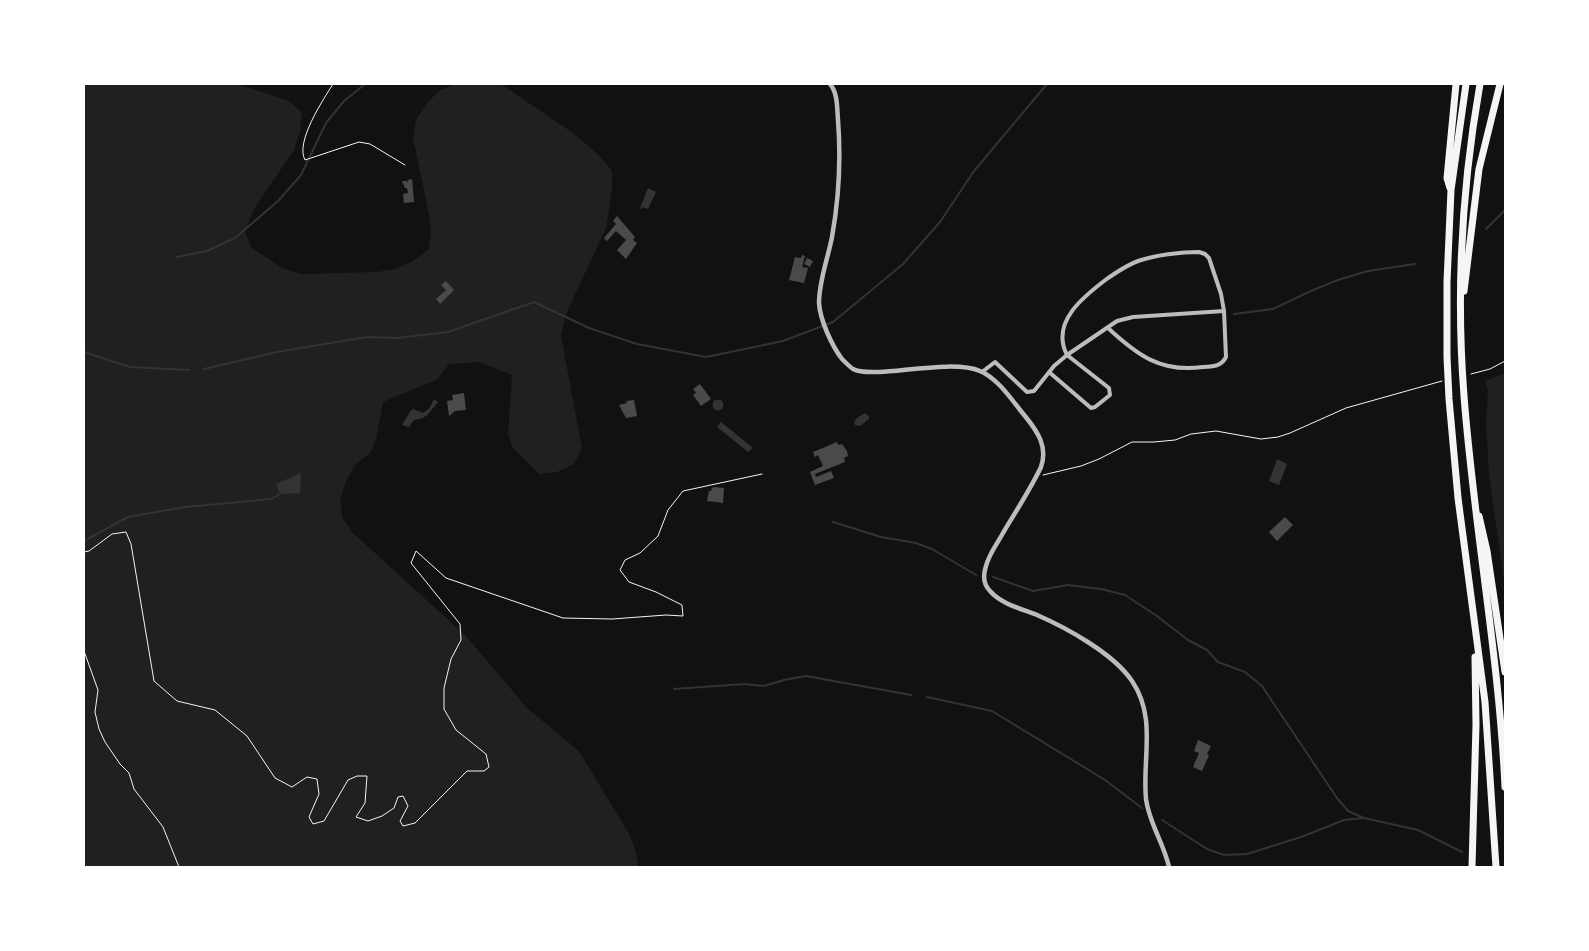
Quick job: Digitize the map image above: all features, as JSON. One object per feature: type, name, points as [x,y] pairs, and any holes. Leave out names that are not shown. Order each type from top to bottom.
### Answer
[{"type":"highway","points":[[1451,190],[1447,178],[1456,84]]},
{"type":"highway","points":[[1466,84],[1451,190],[1447,282],[1449,399],[1458,498],[1485,702],[1496,867]]},
{"type":"highway","points":[[1480,84],[1462,254],[1461,304],[1464,396],[1498,701],[1505,787]]},
{"type":"highway","points":[[1461,304],[1466,282],[1473,206],[1479,169],[1500,84]]},
{"type":"highway","points":[[1474,499],[1482,525],[1505,672]]},
{"type":"highway","points":[[1472,867],[1475,637]]},
{"type":"street","points":[[830,84],[836,100],[840,171],[832,236],[820,294],[821,316],[828,335],[842,359],[854,370],[870,372],[931,367],[969,368],[982,372],[992,378],[1039,435],[1042,441],[1044,461],[990,555],[984,571],[985,584],[1000,599],[1053,623],[1105,654],[1119,665],[1133,682],[1143,704],[1148,724],[1146,800],[1150,817],[1169,867]]},
{"type":"street","points":[[1049,372],[1091,408],[1095,407],[1110,396],[1109,388],[1067,355],[1063,348],[1062,331],[1072,311],[1086,295],[1117,272],[1139,260],[1188,252],[1199,252],[1205,254],[1208,258],[1216,278],[1224,312],[1226,357],[1219,365],[1192,369],[1173,367],[1151,360],[1138,354],[1108,328]]},
{"type":"street","points":[[982,372],[995,362],[1027,392],[1031,392],[1067,355],[1117,321],[1125,318],[1224,312]]},
{"type":"path","points":[[333,84],[311,123],[303,145],[302,155],[305,160],[359,142],[370,144],[405,165]]},
{"type":"path","points":[[1490,369],[1505,361]]},
{"type":"path","points":[[1037,476],[1080,466],[1099,459],[1132,442],[1175,440],[1191,434],[1216,431],[1261,440],[1278,437],[1290,434],[1346,408],[1417,387]]},
{"type":"path","points":[[84,552],[112,534],[126,532],[131,544],[154,681],[177,701],[215,710],[247,736],[275,778],[292,787],[307,777],[316,779],[319,794],[309,817],[313,824],[324,821],[348,780],[357,776],[367,776],[365,803],[356,817],[368,821],[382,816],[394,808],[398,797],[403,796],[408,806],[400,821],[403,826],[415,823],[467,771],[484,771],[489,767],[486,754],[456,730],[444,709],[444,688],[451,659],[461,640],[460,624],[412,563],[416,551],[446,578],[563,618],[612,619],[666,615],[683,616],[682,605],[656,592],[629,582],[620,570],[625,560],[640,553],[658,536],[668,510],[683,491],[762,474]]},
{"type":"path","points":[[84,652],[98,690],[95,712],[99,729],[120,764],[129,773],[134,789],[163,827],[179,867]]},
{"type":"shaded area","points":[[84,84],[238,84],[289,101],[302,113],[300,132],[294,150],[252,213],[245,232],[251,247],[284,269],[301,274],[377,272],[396,269],[413,261],[429,249],[431,232],[429,214],[413,138],[416,120],[426,104],[439,91],[455,84],[501,84],[573,133],[601,157],[612,171],[612,190],[606,228],[566,314],[561,336],[582,448],[574,464],[557,472],[539,474],[512,447],[508,433],[512,375],[480,362],[449,364],[438,379],[383,402],[376,440],[370,453],[356,464],[346,481],[340,500],[342,517],[353,533],[466,636],[527,708],[579,751],[628,832],[635,849],[639,867],[84,867]]},
{"type":"shaded area","points":[[648,188],[656,192],[648,209],[643,207],[642,209],[640,208]]},
{"type":"shaded area","points":[[1505,373],[1505,586],[1489,475],[1486,423],[1488,391],[1485,381]]},
{"type":"shaded area","points":[[434,399],[438,402],[426,416],[414,420],[409,427],[402,425],[411,410],[423,413],[429,409]]},
{"type":"shaded area","points":[[718,399],[724,405],[718,411],[712,405]]},
{"type":"shaded area","points":[[865,413],[869,416],[869,419],[860,426],[855,425],[854,422],[857,418]]},
{"type":"shaded area","points":[[721,422],[753,448],[748,452],[717,427]]},
{"type":"shaded area","points":[[1277,459],[1287,464],[1279,485],[1269,481]]},
{"type":"shaded area","points":[[301,473],[300,493],[280,494],[276,484]]},
{"type":"building","points":[[412,179],[414,202],[404,203],[403,194],[408,193],[402,181],[407,181],[407,183],[408,180]]},
{"type":"building","points":[[617,216],[635,237],[633,240],[637,243],[626,259],[617,250],[626,240],[616,231],[607,241],[604,238],[616,224],[613,221]]},
{"type":"building","points":[[802,255],[805,256],[802,267],[808,268],[804,283],[789,280],[795,257],[801,258]]},
{"type":"building","points":[[807,258],[813,261],[810,267],[804,264]]},
{"type":"building","points":[[446,281],[454,290],[440,304],[436,299],[446,290],[441,285]]},
{"type":"building","points":[[700,384],[711,399],[701,406],[693,395],[696,393],[693,389]]},
{"type":"building","points":[[464,393],[466,410],[455,411],[449,416],[447,401],[453,400],[452,395]]},
{"type":"building","points":[[634,400],[637,416],[626,418],[619,405],[627,403],[626,401]]},
{"type":"building","points":[[837,442],[838,445],[842,444],[847,451],[848,456],[844,458],[845,462],[815,474],[816,477],[831,471],[834,478],[815,485],[810,472],[823,466],[818,455],[815,457],[813,452]]},
{"type":"building","points":[[714,487],[724,488],[723,503],[707,501],[709,491]]},
{"type":"building","points":[[1285,517],[1293,525],[1277,541],[1269,532]]},
{"type":"building","points":[[1198,740],[1211,746],[1202,771],[1193,767],[1199,753],[1194,751]]},
{"type":"waterway","points":[[177,257],[207,251],[235,238],[278,201],[301,175],[326,123],[344,101],[365,84]]},
{"type":"waterway","points":[[204,369],[277,352],[367,337],[397,338],[448,332],[534,302],[589,328],[637,344],[706,357],[783,341],[833,322],[903,264],[940,222],[974,171],[1047,84]]},
{"type":"waterway","points":[[1486,229],[1505,210]]},
{"type":"waterway","points":[[1234,314],[1273,309],[1313,290],[1368,271],[1415,264]]},
{"type":"waterway","points":[[84,352],[130,367],[189,370]]},
{"type":"waterway","points":[[84,541],[128,517],[185,507],[271,499],[280,494]]},
{"type":"waterway","points":[[833,522],[881,537],[916,543],[932,549],[976,575]]},
{"type":"waterway","points":[[993,577],[1033,591],[1068,585],[1101,589],[1125,595],[1157,616],[1188,640],[1207,650],[1218,662],[1245,672],[1262,686],[1337,798],[1348,811],[1364,818],[1418,830],[1462,852]]},
{"type":"waterway","points":[[674,689],[744,684],[764,686],[806,676],[911,695]]},
{"type":"waterway","points":[[927,697],[992,711],[1105,780],[1142,808]]},
{"type":"waterway","points":[[1162,820],[1207,849],[1224,855],[1247,854],[1301,837],[1344,820],[1363,818]]}]
